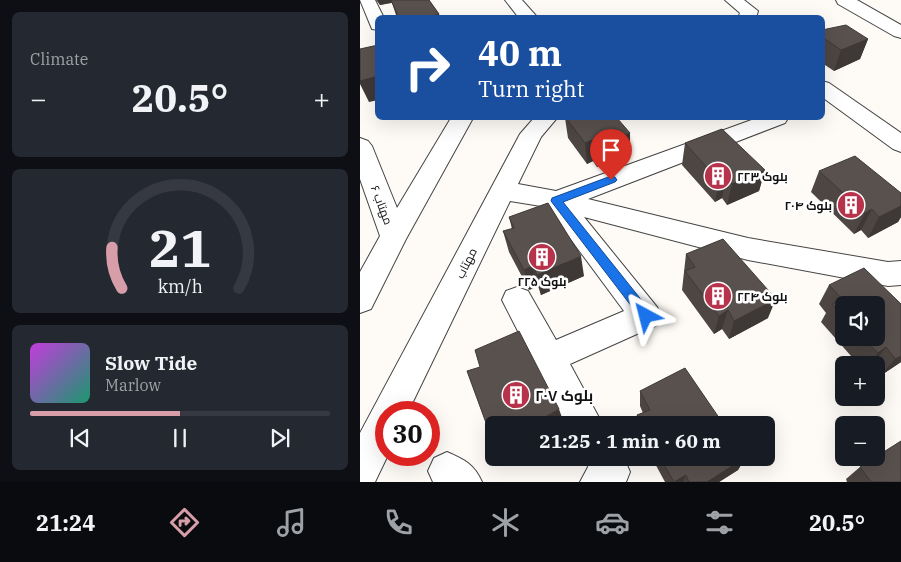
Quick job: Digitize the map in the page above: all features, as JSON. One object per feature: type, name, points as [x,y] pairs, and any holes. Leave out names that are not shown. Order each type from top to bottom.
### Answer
[{"type":"street","points":[[375,19],[367,2],[386,0]]},
{"type":"street","points":[[733,0],[749,11],[748,15]]},
{"type":"street","points":[[844,0],[901,32]]},
{"type":"street","points":[[513,7],[525,15]]},
{"type":"street","points":[[826,94],[901,144]]},
{"type":"street","points":[[360,300],[394,236],[461,120]]},
{"type":"street","name":"مهتاب","points":[[396,401],[531,134],[544,120]]},
{"type":"street","points":[[556,201],[772,120]]},
{"type":"street","name":"مهتاب ۶","points":[[360,146],[394,236]]},
{"type":"street","points":[[502,191],[556,201],[748,250],[888,274],[901,273]]},
{"type":"street","points":[[549,358],[646,316],[556,201]]},
{"type":"street","points":[[517,300],[580,416]]},
{"type":"street","points":[[360,472],[375,442]]},
{"type":"street","points":[[599,482],[611,472],[608,466]]},
{"type":"building","points":[[391,0],[429,0],[439,14],[436,15],[398,15]]},
{"type":"building","points":[[846,25],[868,39],[841,50],[825,39],[825,29]]},
{"type":"building","points":[[375,46],[375,77],[360,81],[360,49]]},
{"type":"building","points":[[568,120],[619,120],[630,133],[595,146],[592,140],[585,143]]},
{"type":"building","points":[[722,129],[765,170],[732,184],[726,177],[719,181],[685,143]]},
{"type":"building","points":[[855,156],[901,193],[901,206],[879,217],[872,209],[865,213],[819,171]]},
{"type":"building","points":[[548,203],[581,256],[537,275],[533,266],[524,270],[503,231],[514,228],[509,217]]},
{"type":"building","points":[[723,239],[776,299],[734,321],[728,310],[719,316],[685,271],[695,267],[686,254]]},
{"type":"building","points":[[864,268],[901,304],[901,356],[895,359],[886,347],[878,353],[871,346],[885,346],[885,296],[839,296],[829,285]]},
{"type":"building","name":"بلوک ۲۰۷","points":[[519,331],[559,409],[546,416],[485,416],[485,420],[467,371],[480,367],[475,350]]},
{"type":"building","points":[[685,368],[718,416],[638,416],[650,410],[640,391]]},
{"type":"building","points":[[901,441],[901,482],[871,482],[860,467],[885,466],[885,451]]},
{"type":"building","points":[[665,466],[732,466],[707,482],[689,482],[686,475],[674,482]]},
{"type":"place","name":"بلوک ۲۲۳","points":[[718,176]]},
{"type":"place","name":"بلوک ۲۰۴","points":[[851,205]]},
{"type":"place","name":"بلوک ۲۲۵","points":[[542,257]]},
{"type":"place","name":"بلوک ۲۲۴","points":[[718,296]]},
{"type":"place","name":"بلوک ۲۰۷","points":[[516,395]]},
{"type":"route","points":[[611,180],[556,201],[646,316]]}]
